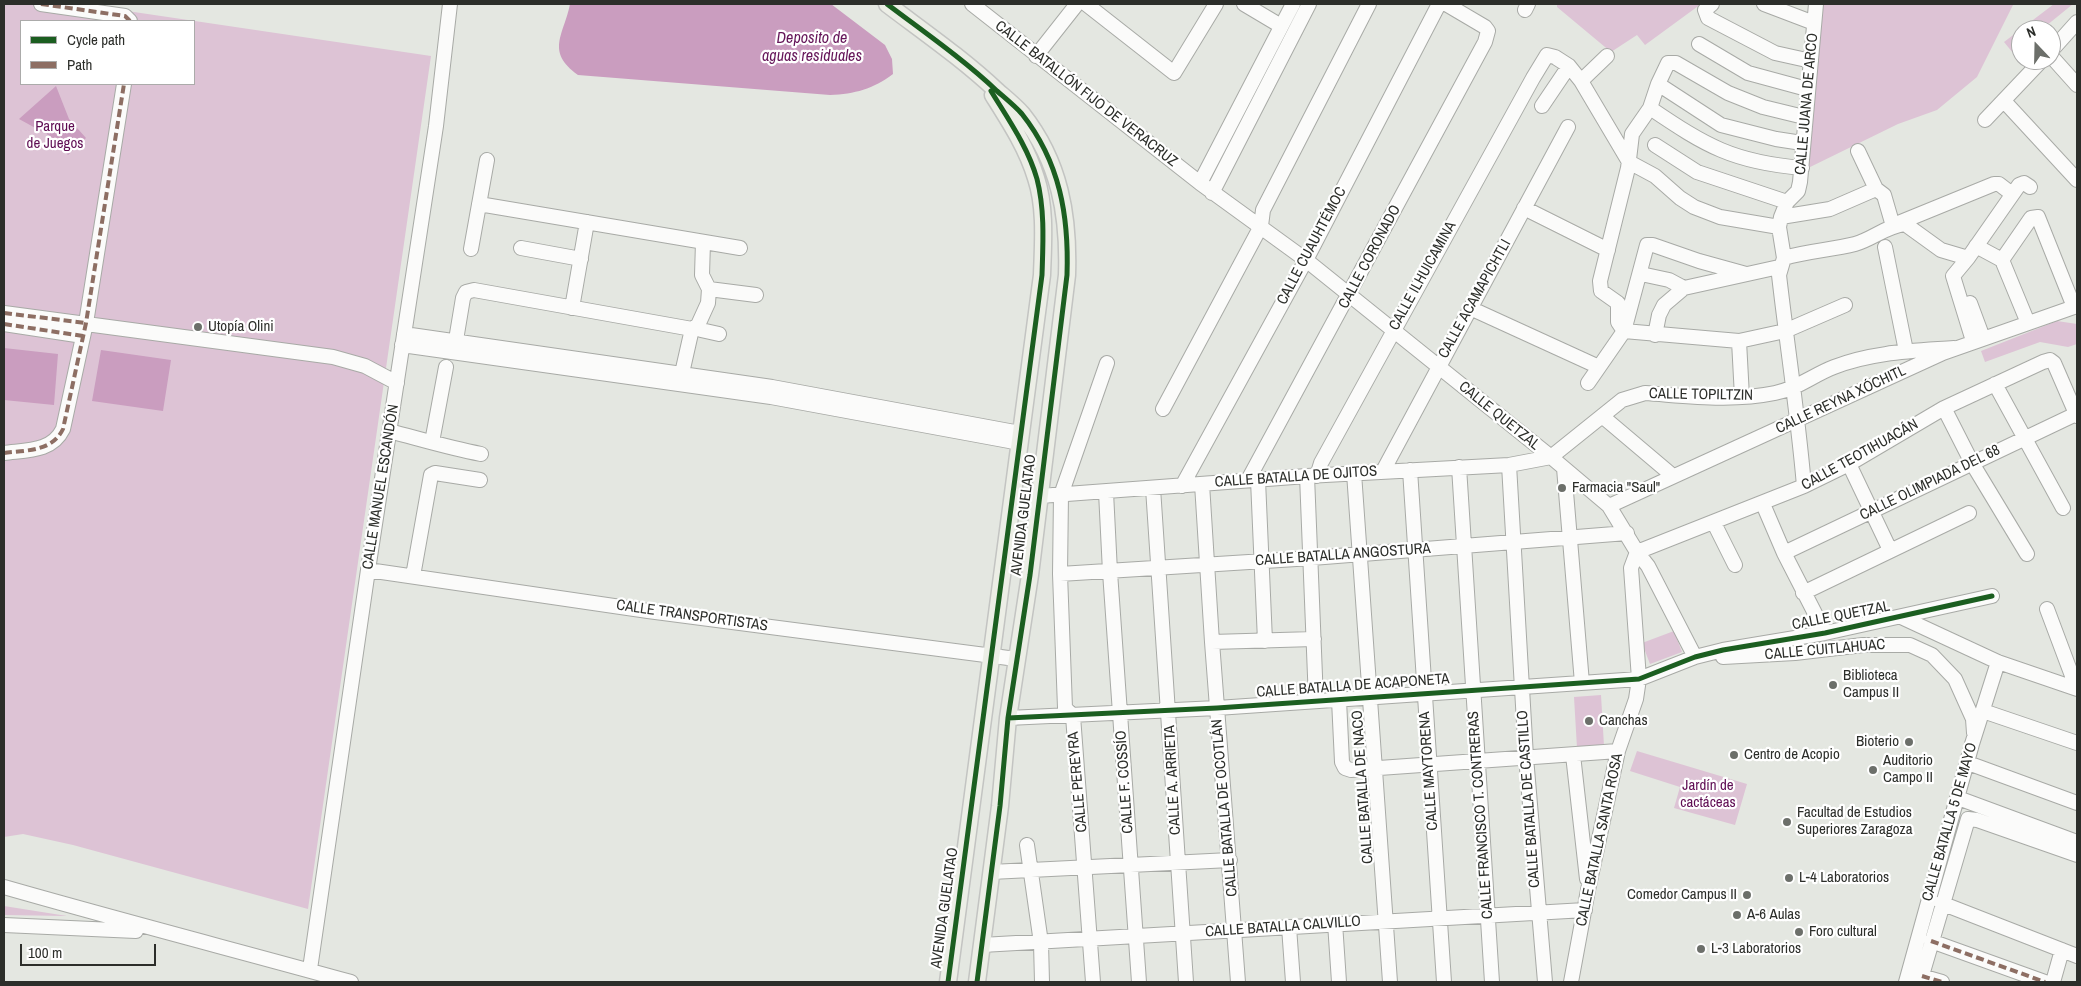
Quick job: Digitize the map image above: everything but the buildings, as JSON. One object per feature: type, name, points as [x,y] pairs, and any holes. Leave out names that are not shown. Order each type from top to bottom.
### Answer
[{"type":"main road","name":"AVENIDA GUELATAO","points":[[887,4],[982,76],[1022,113],[1040,141],[1055,174],[1065,210],[1068,240],[1067,275],[1040,496],[1008,718],[1000,806],[977,982]]},
{"type":"main road","name":"AVENIDA GUELATAO","points":[[948,982],[1042,274],[1042,214],[1037,180],[1027,153],[982,76]]},
{"type":"street","points":[[41,4],[125,16],[129,20]]},
{"type":"street","name":"CALLE MANUEL ESCANDÓN","points":[[317,975],[368,570],[436,126],[450,4]]},
{"type":"street","name":"CALLE BATALLÓN FIJO DE VERACRUZ","points":[[972,4],[1200,183]]},
{"type":"street","points":[[1036,56],[1078,4]]},
{"type":"street","points":[[1086,4],[1174,73],[1216,4]]},
{"type":"street","points":[[1244,4],[1281,26]]},
{"type":"street","points":[[1200,183],[1293,4]]},
{"type":"street","points":[[1212,193],[1310,4]]},
{"type":"street","points":[[1163,409],[1261,226],[1263,210],[1369,4]]},
{"type":"street","name":"CALLE CUAUHTÉMOC","points":[[1182,486],[1306,260],[1440,4]]},
{"type":"street","name":"CALLE CORONADO","points":[[1253,480],[1485,42],[1488,31],[1481,24],[1446,4]]},
{"type":"street","points":[[1764,4],[1814,23]]},
{"type":"street","name":"CALLE JUANA DE ARCO","points":[[1780,222],[1787,202],[1798,191],[1802,168],[1804,117],[1816,4]]},
{"type":"street","points":[[1708,8],[1708,18],[1761,47],[1775,53],[1811,61]]},
{"type":"street","points":[[2061,40],[2077,22]]},
{"type":"street","points":[[1699,44],[1748,73],[1807,89]]},
{"type":"street","name":"CALLE ILHUICAMINA","points":[[1312,476],[1321,463],[1533,78],[1547,56],[1554,56],[1569,66]]},
{"type":"street","points":[[1581,80],[1607,56]]},
{"type":"street","points":[[1804,117],[1763,107],[1728,94],[1671,61],[1658,84],[1650,108],[1632,134],[1629,162],[1608,250],[1595,286],[1618,303],[1618,322],[1624,331],[1655,335],[1738,341],[1785,331],[1845,305]]},
{"type":"street","points":[[1542,106],[1569,66],[1581,80],[1629,162],[1655,176],[1680,198],[1694,207],[1720,217],[1780,222],[1830,209],[1876,189]]},
{"type":"street","points":[[2061,67],[2077,85]]},
{"type":"street","points":[[1985,120],[2033,70]]},
{"type":"street","points":[[1658,84],[1721,125],[1776,139],[1802,143]]},
{"type":"street","points":[[4,453],[50,445],[59,438],[63,429],[84,330],[124,85]]},
{"type":"street","points":[[2004,101],[2077,180]]},
{"type":"street","points":[[1650,108],[1691,136],[1717,150],[1770,166],[1802,168]]},
{"type":"street","points":[[1234,118],[1246,126]]},
{"type":"street","name":"CALLE ACAMAPICHTLI","points":[[1383,471],[1568,127]]},
{"type":"street","points":[[1655,144],[1696,172],[1787,202]]},
{"type":"street","points":[[1858,151],[1876,189],[1884,195],[1893,226]]},
{"type":"street","points":[[470,249],[488,160]]},
{"type":"street","name":"CALLE QUETZAL","points":[[1200,183],[1306,260],[1552,457],[1609,506],[1627,533],[1636,552],[1648,566],[1700,656],[1723,650],[1901,618],[1992,596]]},
{"type":"street","points":[[1655,335],[1659,315],[1664,305],[1684,288],[1780,266],[1807,251],[1856,244],[1893,226],[1994,184],[1999,184],[2012,194]]},
{"type":"street","points":[[1978,340],[1959,270],[2012,194],[2021,184],[2030,187]]},
{"type":"street","points":[[479,204],[740,248]]},
{"type":"street","points":[[1524,208],[1608,250]]},
{"type":"street","points":[[2002,260],[2031,218],[2036,216],[2039,219],[2075,306]]},
{"type":"street","points":[[572,308],[587,222]]},
{"type":"street","points":[[1780,222],[1780,266],[1785,331],[1792,388],[1799,420],[1804,486]]},
{"type":"street","points":[[1893,226],[1905,224],[1941,250],[1972,252],[2002,260]]},
{"type":"street","points":[[681,379],[695,327],[708,303],[709,289],[702,274],[703,242]]},
{"type":"street","points":[[1588,383],[1624,331],[1641,274],[1645,247],[1650,244],[1746,274]]},
{"type":"street","points":[[1885,247],[1906,351]]},
{"type":"street","points":[[521,248],[580,260]]},
{"type":"street","points":[[2002,260],[2028,322]]},
{"type":"street","points":[[1641,274],[1669,280],[1684,288]]},
{"type":"street","points":[[709,289],[756,295]]},
{"type":"street","points":[[456,340],[463,298],[470,290],[695,327],[719,334]]},
{"type":"street","name":"CALLE REYNA XÓCHITL","points":[[1609,506],[1954,348],[2075,306]]},
{"type":"street","points":[[1470,308],[1599,367]]},
{"type":"street","points":[[4,312],[84,330]]},
{"type":"street","points":[[4,324],[84,330],[334,357],[365,366],[397,383]]},
{"type":"street","points":[[403,339],[456,340],[552,361]]},
{"type":"street","points":[[403,339],[771,392],[1020,438]]},
{"type":"street","points":[[1738,341],[1742,397]]},
{"type":"street","name":"CALLE TOPILTZIN","points":[[1552,457],[1622,400],[1645,393],[1703,398],[1767,395],[1792,388],[1832,367],[1856,360],[1906,351],[1954,348]]},
{"type":"street","name":"CALLE TEOTIHUACÁN","points":[[1636,552],[1763,504],[1804,486],[1849,464],[1944,408],[2043,362],[2050,360],[2054,363],[2077,415]]},
{"type":"street","name":"CALLE PEREYRA","points":[[1092,982],[1085,868],[1072,716],[1065,708],[1060,574],[1061,495],[1107,363]]},
{"type":"street","points":[[432,442],[446,367]]},
{"type":"street","points":[[1995,384],[2063,508]]},
{"type":"street","points":[[1944,408],[1972,464],[2027,554]]},
{"type":"street","name":"CALLE OLIMPIADA DEL 68","points":[[1784,553],[2023,438],[2077,415]]},
{"type":"street","points":[[1602,416],[1673,476]]},
{"type":"street","points":[[390,431],[432,442],[439,446],[481,454]]},
{"type":"street","name":"CALLE BATALLA DE OJITOS","points":[[1040,496],[1354,472],[1509,465],[1552,457]]},
{"type":"street","points":[[1849,464],[1890,550]]},
{"type":"street","name":"CALLE BATALLA DE CASTILLO","points":[[1509,465],[1521,686],[1537,913],[1545,982]]},
{"type":"street","name":"CALLE FRANCISCO T. CONTRERAS","points":[[1459,467],[1492,982]]},
{"type":"street","points":[[1564,468],[1582,683]]},
{"type":"street","name":"CALLE MAYTORENA","points":[[1410,470],[1428,765],[1444,982]]},
{"type":"street","name":"CALLE BATALLA DE NACO","points":[[1354,472],[1390,982]]},
{"type":"street","points":[[413,576],[431,475],[435,473],[480,480]]},
{"type":"street","points":[[1312,476],[1316,701]]},
{"type":"street","points":[[1253,480],[1263,561],[1265,641]]},
{"type":"street","name":"CALLE BATALLA DE OCOTLÁN","points":[[1202,484],[1238,982]]},
{"type":"street","name":"CALLE A. ARRIETA","points":[[1153,488],[1186,982]]},
{"type":"street","name":"CALLE F. COSSÍO","points":[[1106,492],[1139,982]]},
{"type":"street","points":[[1763,504],[1803,593],[1825,633]]},
{"type":"street","points":[[1803,593],[1970,513]]},
{"type":"street","points":[[1714,523],[1735,565]]},
{"type":"street","name":"CALLE BATALLA ANGOSTURA","points":[[1060,574],[1360,555],[1627,533]]},
{"type":"street","name":"CALLE BATALLA SANTA ROSA","points":[[1571,982],[1588,890],[1618,751],[1636,699],[1639,679],[1631,568],[1636,552]]},
{"type":"street","name":"CALLE TRANSPORTISTAS","points":[[368,570],[664,614],[1016,659]]},
{"type":"street","points":[[2047,609],[2077,689]]},
{"type":"street","points":[[1901,618],[1998,662],[2077,689]]},
{"type":"street","points":[[1212,642],[1314,639]]},
{"type":"street","name":"CALLE CUITLAHUAC","points":[[1700,656],[1744,657],[1887,643],[1910,646],[1932,656],[1955,679],[1973,719],[1972,744]]},
{"type":"street","name":"CALLE BATALLA DE ACAPONETA","points":[[1008,718],[1217,708],[1639,679],[1700,656]]},
{"type":"street","name":"CALLE BATALLA 5 DE MAYO","points":[[1914,978],[1972,744],[1998,662]]},
{"type":"street","points":[[1339,700],[1342,762],[1345,768],[1351,770],[1618,751]]},
{"type":"street","points":[[1983,711],[2077,743]]},
{"type":"street","points":[[1573,755],[1588,890]]},
{"type":"street","points":[[1968,763],[2077,803]]},
{"type":"street","points":[[1958,798],[2077,842]]},
{"type":"street","name":"CALLE BATALLA 5 DE MAYO","points":[[1914,978],[1931,941],[1966,821],[1972,818],[2077,855]]},
{"type":"street","points":[[1027,845],[1040,943],[1042,982]]},
{"type":"street","points":[[991,872],[1230,860]]},
{"type":"street","points":[[4,887],[159,932],[317,975],[351,982]]},
{"type":"street","points":[[1941,903],[2077,956]]},
{"type":"street","name":"CALLE BATALLA CALVILLO","points":[[982,945],[1234,931],[1385,920],[1585,910]]},
{"type":"street","points":[[1335,923],[1339,982]]},
{"type":"street","points":[[4,925],[159,932]]},
{"type":"street","points":[[1289,927],[1293,982]]},
{"type":"street","points":[[1931,941],[2045,982]]},
{"type":"street","points":[[2053,982],[2062,950]]},
{"type":"street","points":[[1914,978],[1942,982]]},
{"type":"green space","name":"Utopía Olini","points":[[4,4],[80,4],[188,20],[20,20],[20,85],[195,85],[195,21],[431,56],[308,909],[73,845],[23,834],[4,837]]},
{"type":"green space","points":[[1557,4],[1701,4],[1645,45],[1637,35],[1611,52],[1557,7]]},
{"type":"green space","points":[[1818,4],[2013,5],[1977,77],[1937,110],[1898,124],[1806,169]]},
{"type":"green space","points":[[2054,4],[2073,4],[2053,20],[2033,20]]},
{"type":"green space","points":[[2011,37],[2011,51],[2004,42]]},
{"type":"green space","points":[[2057,321],[2077,324],[2077,344],[2068,347],[2040,342],[1985,362],[1981,351]]},
{"type":"green space","points":[[1674,631],[1682,652],[1650,664],[1642,643]]},
{"type":"green space","name":"Canchas","points":[[1601,695],[1604,746],[1577,748],[1574,697]]},
{"type":"green space","name":"Jardín de cactáceas","points":[[1637,751],[1747,784],[1735,825],[1674,808],[1680,787],[1630,771]]},
{"type":"green space","points":[[4,906],[67,916],[4,915]]},
{"type":"water","name":"Deposito de aguas residuales","points":[[570,4],[831,4],[885,45],[892,59],[893,74],[863,90],[830,95],[578,75],[568,66],[559,50],[559,42]]},
{"type":"water","points":[[56,86],[69,119],[86,138],[68,155],[50,136],[19,119]]},
{"type":"water","points":[[4,348],[58,354],[54,405],[4,400]]},
{"type":"water","points":[[101,350],[171,360],[163,411],[92,401]]},
{"type":"marked path","points":[[41,4],[125,16],[129,20]]},
{"type":"marked path","points":[[4,453],[45,446],[58,437],[63,429],[86,323],[124,85]]},
{"type":"marked path","points":[[4,313],[86,323]]},
{"type":"marked path","points":[[4,324],[83,336]]},
{"type":"marked path","points":[[1931,941],[2045,982]]},
{"type":"marked path","points":[[1922,976],[1942,982]]},
{"type":"cycle path","points":[[887,4],[971,68],[1022,114],[1035,132],[1053,170],[1060,190],[1066,232],[1067,275],[1030,575],[1008,718],[1000,806],[977,982]]},
{"type":"cycle path","points":[[948,982],[1042,275],[1042,215],[1037,179],[1023,144],[991,91]]},
{"type":"cycle path","points":[[1008,718],[1217,708],[1639,679],[1695,657],[1723,650],[1825,633],[1992,596]]},
{"type":"place","name":"Utopía Olini","points":[[198,327]]},
{"type":"place","name":"Farmacia \"Saul\"","points":[[1562,488]]},
{"type":"place","name":"Biblioteca Campus II","points":[[1833,685]]},
{"type":"place","name":"Canchas","points":[[1589,721]]},
{"type":"place","name":"Bioterio","points":[[1909,742]]},
{"type":"place","name":"Centro de Acopio","points":[[1734,755]]},
{"type":"place","name":"Auditorio Campo II","points":[[1873,770]]},
{"type":"place","name":"Facultad de Estudios Superiores Zaragoza","points":[[1787,822]]},
{"type":"place","name":"L-4 Laboratorios","points":[[1789,878]]},
{"type":"place","name":"Comedor Campus II","points":[[1747,895]]},
{"type":"place","name":"A-6 Aulas","points":[[1737,915]]},
{"type":"place","name":"Foro cultural","points":[[1799,932]]},
{"type":"place","name":"L-3 Laboratorios","points":[[1701,949]]},
{"type":"park label","name":"Parque de Juegos","points":[[55,136]]}]
